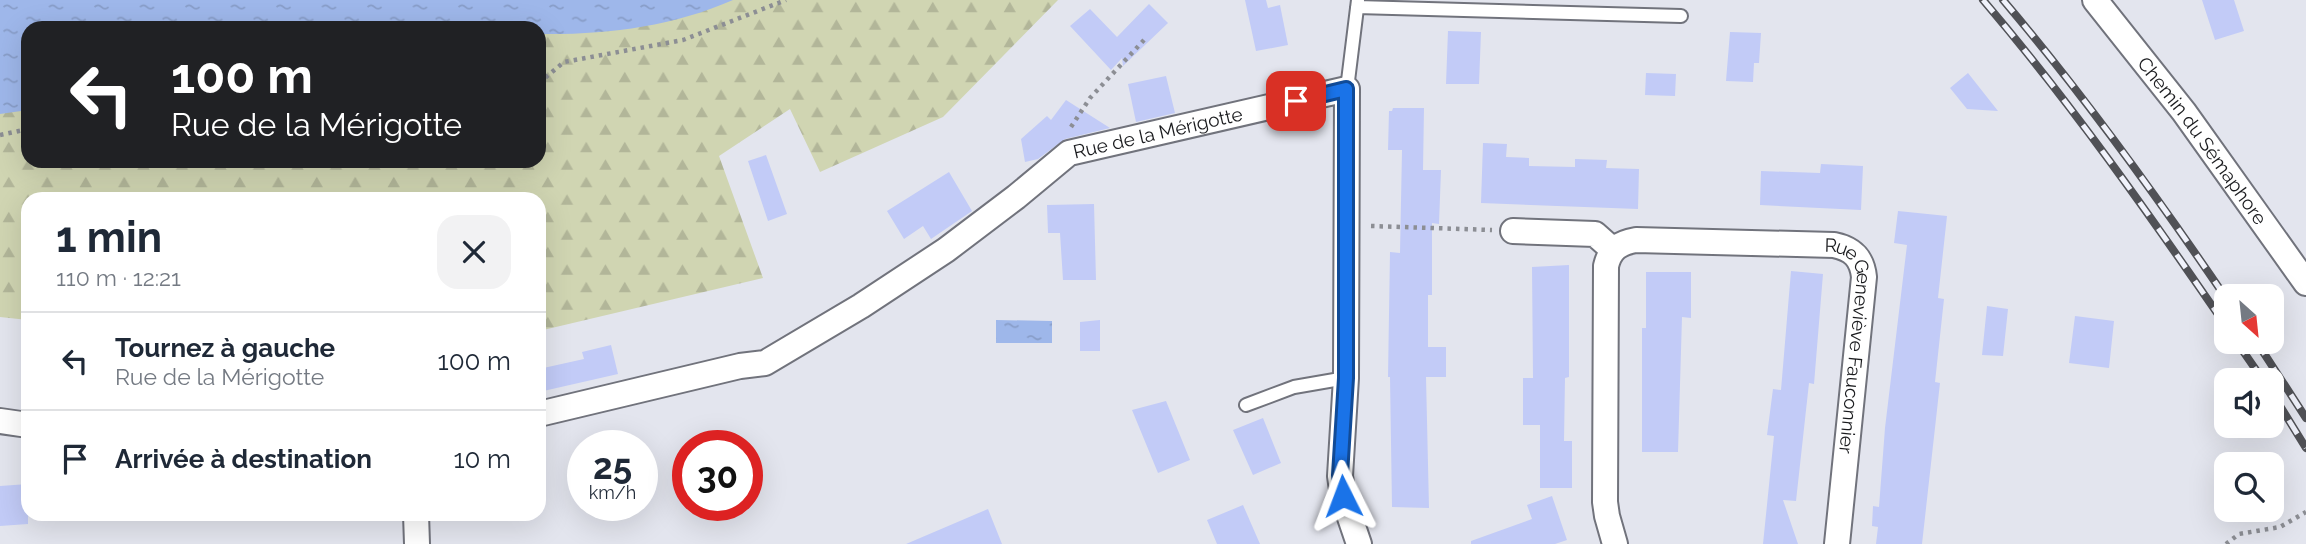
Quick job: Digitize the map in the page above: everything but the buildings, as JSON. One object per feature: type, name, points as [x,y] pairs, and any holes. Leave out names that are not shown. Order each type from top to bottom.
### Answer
[{"type":"street","name":"Chemin du Sémaphore","points":[[2095,0],[2184,112],[2306,283]]},
{"type":"street","name":"Rue de la Mérigotte","points":[[546,412],[740,366],[765,363],[861,306],[946,250],[1069,153],[1346,89]]},
{"type":"street","points":[[1346,89],[1346,378],[1340,475],[1343,496],[1359,544]]},
{"type":"street","points":[[1513,231],[1595,234],[1613,250],[1606,266],[1605,502],[1615,544]]},
{"type":"street","name":"Rue Geneviève Fauconnier","points":[[1613,250],[1636,240],[1834,246],[1845,247],[1860,259],[1864,277],[1837,544]]},
{"type":"street","points":[[0,421],[21,424]]},
{"type":"street","points":[[416,521],[417,544]]},
{"type":"lane","points":[[1346,89],[1358,4],[1681,16]]},
{"type":"lane","points":[[1246,405],[1294,387],[1346,378]]},
{"type":"path","points":[[546,77],[564,62],[683,40],[786,0]]},
{"type":"path","points":[[1069,153],[1068,131],[1090,98],[1144,40]]},
{"type":"path","points":[[0,135],[21,130]]},
{"type":"path","points":[[1346,225],[1513,231]]},
{"type":"path","points":[[2226,544],[2235,535],[2273,530],[2306,512]]},
{"type":"green space","points":[[0,0],[1058,0],[943,117],[820,172],[790,109],[719,156],[763,278],[546,329],[546,192],[21,192],[21,319],[0,317]]},
{"type":"water","points":[[0,0],[733,0],[686,17],[638,28],[564,34],[546,34],[546,21],[21,21],[21,111],[0,114]]},
{"type":"water","points":[[996,320],[1052,321],[1052,343],[996,343]]},
{"type":"railway","points":[[1983,0],[2078,119],[2214,309]]},
{"type":"railway","points":[[2003,0],[2118,146],[2216,284]]},
{"type":"railway","points":[[2245,354],[2255,368]]},
{"type":"railway","points":[[2264,354],[2306,418]]},
{"type":"railway","points":[[2284,412],[2306,448]]},
{"type":"route","points":[[1296,101],[1346,89],[1346,378],[1340,475],[1343,496]]}]
